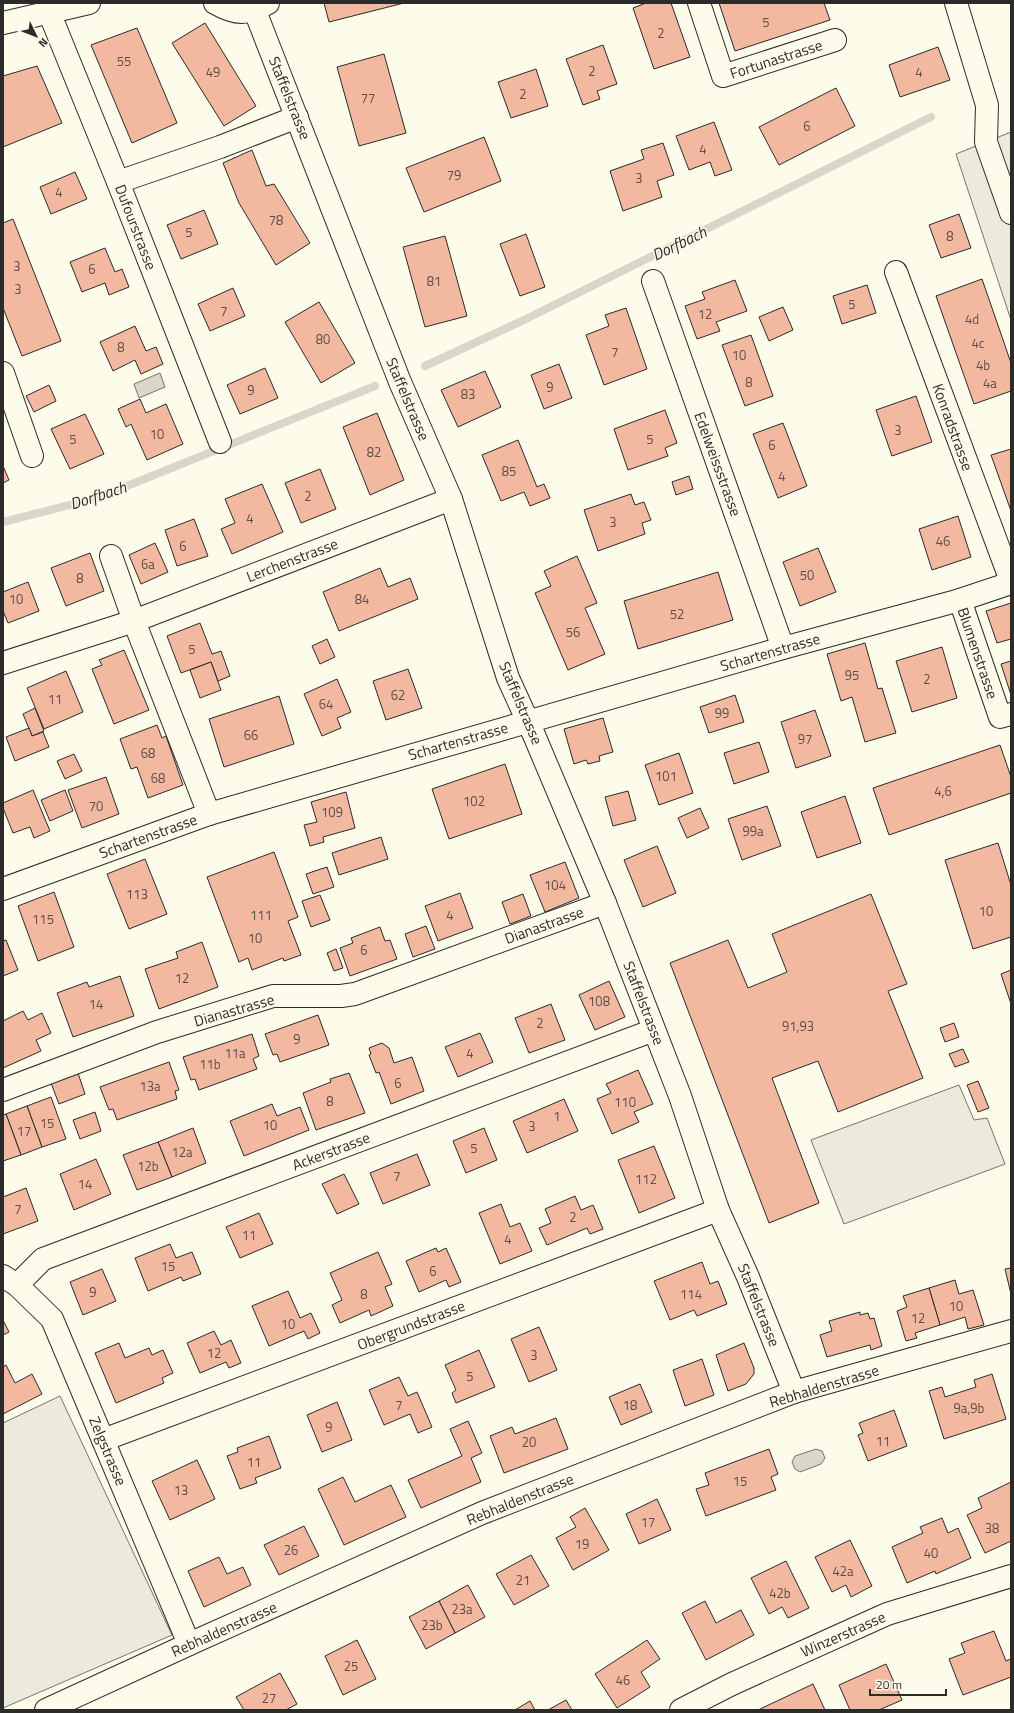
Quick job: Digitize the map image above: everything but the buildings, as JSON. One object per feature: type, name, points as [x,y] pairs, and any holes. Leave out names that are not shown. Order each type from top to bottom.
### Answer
[{"type":"street","points":[[3,23],[89,3]]},
{"type":"street","points":[[215,3],[227,10],[241,13],[262,7]]},
{"type":"street","name":"Fortunastrasse","points":[[699,3],[722,76],[835,40]]},
{"type":"street","points":[[956,3],[987,105],[986,142],[1011,213]]},
{"type":"street","name":"Staffelstrasse","points":[[262,7],[297,117],[400,382],[451,500],[508,678],[605,903],[680,1096],[718,1210],[748,1277],[794,1392]]},
{"type":"street","name":"Dufourstrasse","points":[[49,12],[118,182],[220,442]]},
{"type":"street","points":[[118,182],[220,147],[297,117]]},
{"type":"street","name":"Konradstrasse","points":[[896,272],[1011,582]]},
{"type":"street","name":"Edelweissstrasse","points":[[652,281],[783,648]]},
{"type":"street","points":[[3,373],[32,456]]},
{"type":"street","name":"Lerchenstrasse","points":[[3,664],[134,621],[451,500]]},
{"type":"street","points":[[111,556],[134,621],[209,814]]},
{"type":"street","name":"Schartenstrasse","points":[[3,889],[209,814],[783,648],[960,600],[1011,582]]},
{"type":"street","name":"Blumenstrasse","points":[[960,600],[1000,717],[1011,714]]},
{"type":"street","name":"Dianastrasse","points":[[3,1090],[157,1032],[273,996],[340,996],[355,994],[605,903]]},
{"type":"street","name":"Ackerstrasse","points":[[10,1280],[43,1259],[654,1030]]},
{"type":"street","name":"Obergrundstrasse","points":[[103,1440],[718,1210]]},
{"type":"street","name":"Zelgstrasse","points":[[10,1280],[52,1319],[189,1644]]},
{"type":"street","name":"Rebhaldenstrasse","points":[[46,1710],[189,1644],[482,1513],[794,1392],[1011,1331]]},
{"type":"street","name":"Winzerstrasse","points":[[681,1710],[732,1684],[887,1614],[1011,1576]]},
{"type":"shaded area","points":[[1011,132],[1011,320],[956,154]]},
{"type":"shaded area","points":[[160,373],[165,387],[139,398],[134,384]]},
{"type":"shaded area","points":[[959,1085],[974,1120],[987,1118],[1005,1164],[844,1224],[811,1140]]},
{"type":"shaded area","points":[[60,1396],[172,1635],[3,1708],[3,1423]]},
{"type":"shaded area","points":[[816,1449],[822,1451],[825,1458],[821,1464],[800,1472],[795,1469],[792,1462],[795,1456]]},
{"type":"waterway","name":"Dorfbach","points":[[425,366],[524,320],[931,117]]},
{"type":"waterway","name":"Dorfbach","points":[[3,522],[97,498],[375,386]]}]
